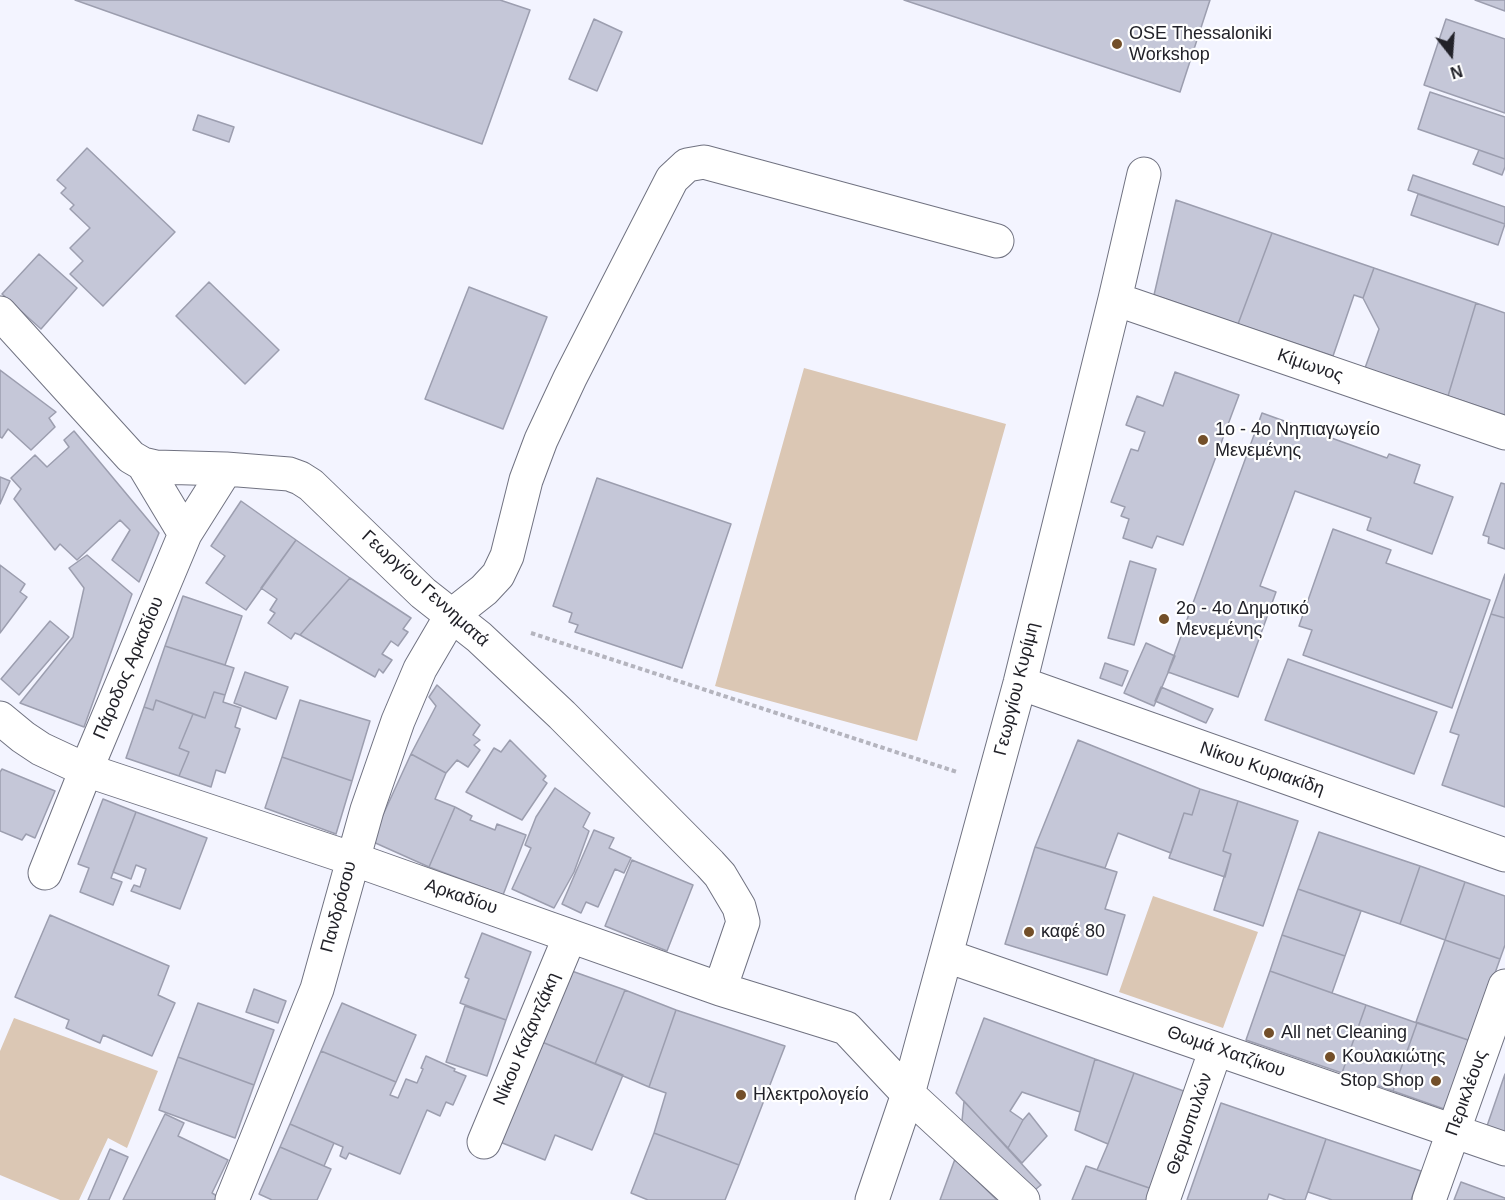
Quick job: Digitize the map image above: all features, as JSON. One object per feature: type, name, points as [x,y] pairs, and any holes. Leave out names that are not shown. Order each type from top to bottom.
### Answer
[{"type":"street","points":[[451,616],[484,590],[498,575],[507,556],[526,480],[541,440],[575,368],[672,179],[687,165],[704,162],[997,241]]},
{"type":"street","name":"Γεωργίου Κυρίμη","points":[[872,1200],[908,1094],[1020,683],[1144,174]]},
{"type":"street","name":"Κίμωνος","points":[[1115,299],[1505,433]]},
{"type":"street","points":[[0,313],[131,457],[142,464],[185,534]]},
{"type":"street","name":"Γεωργίου Γεννηματά","points":[[142,464],[167,468],[226,469],[289,474],[312,485],[423,594],[479,637],[562,715],[720,875],[739,907],[743,922],[720,989]]},
{"type":"street","name":"Πάροδος Αρκαδίου","points":[[45,873],[185,534],[226,469]]},
{"type":"street","name":"Πανδρόσου","points":[[232,1200],[317,989],[367,810],[398,721],[420,669],[451,616]]},
{"type":"street","name":"Νίκου Κυριακίδη","points":[[1020,683],[1505,855]]},
{"type":"street","name":"Αρκαδίου","points":[[0,718],[41,749],[86,770],[353,859],[720,989],[846,1028],[908,1094],[1023,1200]]},
{"type":"street","name":"Νίκου Καζαντζάκη","points":[[484,1142],[570,936]]},
{"type":"street","name":"Θωμά Χατζίκου","points":[[947,956],[1505,1149]]},
{"type":"street","name":"Περικλέους","points":[[1429,1200],[1505,986]]},
{"type":"street","name":"Θερμοπυλών","points":[[1164,1200],[1216,1049]]},
{"type":"path","points":[[579,649],[993,784]]},
{"type":"shaded area","points":[[804,368],[1006,424],[917,741],[715,686]]},
{"type":"shaded area","points":[[1153,896],[1258,932],[1223,1028],[1119,992]]},
{"type":"shaded area","points":[[14,1018],[158,1071],[127,1148],[108,1138],[79,1200],[60,1200],[0,1175],[0,1051]]},
{"type":"building","points":[[75,0],[500,0],[530,10],[482,144]]},
{"type":"building","name":"OSE Thessaloniki Workshop","points":[[904,0],[1210,0],[1180,92]]},
{"type":"building","points":[[1475,0],[1505,0],[1505,11]]},
{"type":"building","points":[[594,19],[622,32],[597,91],[569,79]]},
{"type":"building","points":[[1446,19],[1505,39],[1505,113],[1424,85]]},
{"type":"building","points":[[1430,92],[1505,117],[1505,159],[1418,129]]},
{"type":"building","points":[[198,115],[234,127],[229,142],[193,130]]},
{"type":"building","points":[[87,148],[175,232],[103,306],[70,274],[83,261],[70,248],[90,228],[70,209],[74,205],[61,193],[66,188],[57,180]]},
{"type":"building","points":[[1479,150],[1505,159],[1502,175],[1473,164]]},
{"type":"building","points":[[1413,175],[1505,207],[1505,224],[1408,190]]},
{"type":"building","points":[[1418,194],[1505,224],[1498,245],[1411,215]]},
{"type":"building","points":[[1176,200],[1272,233],[1238,324],[1154,295]]},
{"type":"building","points":[[1272,233],[1374,268],[1363,298],[1354,295],[1333,356],[1238,324]]},
{"type":"building","points":[[39,254],[77,288],[41,329],[2,294]]},
{"type":"building","points":[[1374,268],[1476,303],[1448,396],[1365,368],[1379,329],[1363,298]]},
{"type":"building","points":[[209,282],[279,350],[245,384],[176,316]]},
{"type":"building","points":[[469,287],[547,317],[503,429],[425,399]]},
{"type":"building","points":[[1476,303],[1505,313],[1505,415],[1448,396]]},
{"type":"building","points":[[0,370],[56,412],[49,418],[55,427],[31,450],[8,429],[2,438],[0,437]]},
{"type":"building","points":[[1175,372],[1239,395],[1183,545],[1157,536],[1152,548],[1123,538],[1129,519],[1121,516],[1125,507],[1111,502],[1131,449],[1138,451],[1145,432],[1126,425],[1137,396],[1163,406]]},
{"type":"building","points":[[1262,413],[1387,458],[1389,454],[1420,465],[1414,483],[1453,497],[1432,554],[1367,530],[1371,518],[1295,491],[1260,586],[1276,592],[1238,697],[1168,672]]},
{"type":"building","points":[[74,431],[159,533],[139,582],[112,560],[130,530],[120,520],[77,560],[60,544],[55,550],[14,499],[21,489],[11,478],[35,455],[47,467],[69,447],[64,440]]},
{"type":"building","points":[[0,477],[10,481],[0,504]]},
{"type":"building","points":[[597,478],[731,524],[682,668],[575,632],[578,625],[569,622],[572,613],[553,606]]},
{"type":"building","points":[[1501,483],[1505,484],[1505,549],[1488,543],[1489,537],[1483,535]]},
{"type":"building","points":[[241,501],[296,540],[246,610],[206,583],[225,556],[211,546]]},
{"type":"building","points":[[1333,529],[1391,550],[1386,563],[1490,600],[1452,708],[1303,655],[1312,630],[1299,626]]},
{"type":"building","points":[[296,540],[350,578],[300,635],[295,633],[291,639],[268,623],[275,613],[270,610],[277,599],[261,588]]},
{"type":"building","points":[[87,555],[132,594],[84,727],[20,703],[73,637],[84,588],[69,568]]},
{"type":"building","points":[[1130,561],[1156,569],[1134,645],[1108,638]]},
{"type":"building","points":[[0,565],[25,584],[20,592],[27,597],[0,633]]},
{"type":"building","points":[[1505,574],[1505,618],[1491,614]]},
{"type":"building","points":[[350,578],[411,618],[403,629],[408,632],[398,646],[391,641],[382,654],[392,660],[383,673],[379,669],[375,677],[300,635]]},
{"type":"building","points":[[183,596],[242,616],[225,665],[165,646]]},
{"type":"building","points":[[1491,614],[1505,618],[1505,807],[1442,785],[1459,735],[1450,732]]},
{"type":"building","points":[[50,621],[69,637],[19,695],[1,679]]},
{"type":"building","points":[[1146,643],[1175,656],[1154,706],[1124,693]]},
{"type":"building","points":[[165,646],[234,668],[225,695],[214,692],[205,718],[156,700],[153,710],[144,707]]},
{"type":"building","points":[[1288,659],[1437,712],[1414,774],[1265,720]]},
{"type":"building","points":[[1105,663],[1128,671],[1122,686],[1100,678]]},
{"type":"building","points":[[245,672],[288,687],[276,719],[234,703]]},
{"type":"building","points":[[437,685],[480,725],[473,735],[480,740],[474,745],[480,750],[468,767],[457,760],[446,773],[411,754],[436,706],[429,697]]},
{"type":"building","points":[[1161,687],[1213,709],[1206,723],[1155,701]]},
{"type":"building","points":[[214,692],[225,695],[223,702],[241,708],[235,727],[240,729],[225,773],[216,770],[211,787],[179,776],[189,752],[179,748],[193,714],[205,718]]},
{"type":"building","points":[[156,700],[193,714],[179,748],[189,752],[179,776],[126,758],[144,707],[153,710]]},
{"type":"building","points":[[300,700],[370,721],[352,781],[282,757]]},
{"type":"building","points":[[510,740],[546,776],[543,780],[547,783],[522,820],[466,792],[494,748],[501,752]]},
{"type":"building","points":[[1078,740],[1200,789],[1192,815],[1184,813],[1171,853],[1118,833],[1105,868],[1035,847]]},
{"type":"building","points":[[411,754],[446,773],[435,799],[455,807],[429,867],[371,841]]},
{"type":"building","points":[[282,757],[352,781],[336,834],[265,808]]},
{"type":"building","points":[[2,769],[55,791],[35,838],[26,834],[22,840],[0,831],[0,772]]},
{"type":"building","points":[[555,788],[590,813],[583,827],[589,831],[574,872],[554,908],[512,889],[531,848],[525,845],[536,817]]},
{"type":"building","points":[[1200,789],[1238,801],[1223,851],[1231,854],[1225,877],[1169,858],[1184,813],[1192,815]]},
{"type":"building","points":[[103,799],[136,812],[111,878],[122,882],[113,905],[80,892],[89,868],[78,864]]},
{"type":"building","points":[[1238,801],[1298,821],[1263,926],[1214,910],[1231,854],[1223,851]]},
{"type":"building","points":[[455,807],[472,816],[470,820],[495,830],[497,824],[526,835],[503,895],[429,867]]},
{"type":"building","points":[[136,812],[207,838],[180,909],[131,891],[134,885],[140,887],[146,869],[136,865],[131,879],[113,872]]},
{"type":"building","points":[[594,830],[614,838],[609,848],[631,858],[624,873],[615,869],[598,907],[586,902],[581,913],[562,904]]},
{"type":"building","points":[[1319,832],[1420,866],[1400,924],[1298,889]]},
{"type":"building","points":[[1035,847],[1117,872],[1105,909],[1125,915],[1107,975],[1005,944]]},
{"type":"building","points":[[632,860],[693,885],[667,951],[605,926]]},
{"type":"building","points":[[1420,866],[1465,882],[1445,940],[1400,924]]},
{"type":"building","points":[[1465,882],[1505,896],[1505,945],[1500,959],[1445,940]]},
{"type":"building","points":[[1298,889],[1361,911],[1345,956],[1282,935]]},
{"type":"building","points":[[50,915],[169,966],[158,995],[175,1003],[152,1056],[103,1035],[100,1043],[66,1028],[69,1020],[15,997]]},
{"type":"building","points":[[482,933],[531,952],[506,1020],[460,1003],[469,979],[465,977]]},
{"type":"building","points":[[1282,935],[1345,956],[1332,993],[1270,971]]},
{"type":"building","points":[[1445,940],[1500,959],[1471,1041],[1416,1022]]},
{"type":"building","points":[[569,970],[625,990],[595,1064],[542,1042]]},
{"type":"building","points":[[1270,971],[1366,1005],[1342,1073],[1246,1040]]},
{"type":"building","points":[[254,989],[286,1001],[278,1023],[246,1012]]},
{"type":"building","points":[[625,990],[676,1010],[649,1087],[595,1064]]},
{"type":"building","points":[[198,1003],[274,1030],[254,1085],[178,1057]]},
{"type":"building","points":[[342,1003],[416,1035],[396,1082],[321,1051]]},
{"type":"building","points":[[1366,1005],[1417,1023],[1393,1091],[1342,1073]]},
{"type":"building","points":[[465,1006],[506,1020],[487,1076],[446,1062]]},
{"type":"building","points":[[676,1010],[785,1046],[739,1165],[654,1133],[666,1093],[649,1087]]},
{"type":"building","points":[[984,1018],[1095,1059],[1080,1112],[1022,1092],[1010,1111],[1023,1120],[1008,1148],[956,1093]]},
{"type":"building","points":[[1417,1023],[1471,1041],[1447,1110],[1393,1091]]},
{"type":"building","points":[[542,1042],[623,1075],[592,1150],[555,1135],[545,1160],[500,1142]]},
{"type":"building","points":[[321,1051],[396,1082],[390,1095],[398,1098],[406,1079],[417,1083],[426,1056],[466,1076],[453,1105],[446,1102],[440,1116],[427,1110],[400,1174],[349,1153],[346,1159],[340,1156],[343,1147],[290,1124]]},
{"type":"building","points":[[178,1057],[254,1085],[235,1138],[159,1110]]},
{"type":"building","points":[[1095,1059],[1134,1073],[1108,1144],[1075,1130]]},
{"type":"building","points":[[1134,1073],[1192,1094],[1158,1191],[1097,1170]]},
{"type":"building","points":[[1505,1074],[1505,1132],[1487,1126]]},
{"type":"building","points":[[964,1101],[1041,1185],[1031,1193],[961,1130]]},
{"type":"building","points":[[1221,1103],[1326,1139],[1305,1200],[1286,1200],[1269,1194],[1267,1200],[1187,1200]]},
{"type":"building","points":[[1029,1113],[1047,1136],[1022,1163],[1008,1148]]},
{"type":"building","points":[[165,1114],[184,1123],[178,1136],[228,1160],[212,1193],[217,1196],[215,1200],[123,1200]]},
{"type":"building","points":[[290,1124],[334,1143],[324,1166],[280,1147]]},
{"type":"building","points":[[654,1133],[739,1165],[725,1200],[648,1200],[631,1193]]},
{"type":"building","points":[[1326,1139],[1421,1171],[1411,1200],[1332,1200],[1308,1192]]},
{"type":"building","points":[[280,1147],[331,1169],[317,1200],[272,1200],[259,1194]]},
{"type":"building","points":[[110,1149],[128,1157],[109,1200],[88,1200]]},
{"type":"building","points":[[955,1159],[997,1200],[940,1200]]},
{"type":"building","points":[[1086,1166],[1158,1191],[1155,1200],[1072,1200]]},
{"type":"building","points":[[1461,1182],[1505,1198],[1505,1200],[1454,1200]]},
{"type":"place","name":"OSE Thessaloniki Workshop","points":[[1117,44]]},
{"type":"place","name":"1o - 4o Νηπιαγωγείο Μενεμένης","points":[[1203,440]]},
{"type":"place","name":"2o - 4o Δημοτικό Μενεμένης","points":[[1164,619]]},
{"type":"place","name":"καφέ 80","points":[[1029,932]]},
{"type":"place","name":"All net Cleaning","points":[[1269,1033]]},
{"type":"place","name":"Κουλακιώτης","points":[[1330,1057]]},
{"type":"place","name":"Stop Shop","points":[[1436,1081]]},
{"type":"place","name":"Ηλεκτρολογείο","points":[[741,1095]]}]
